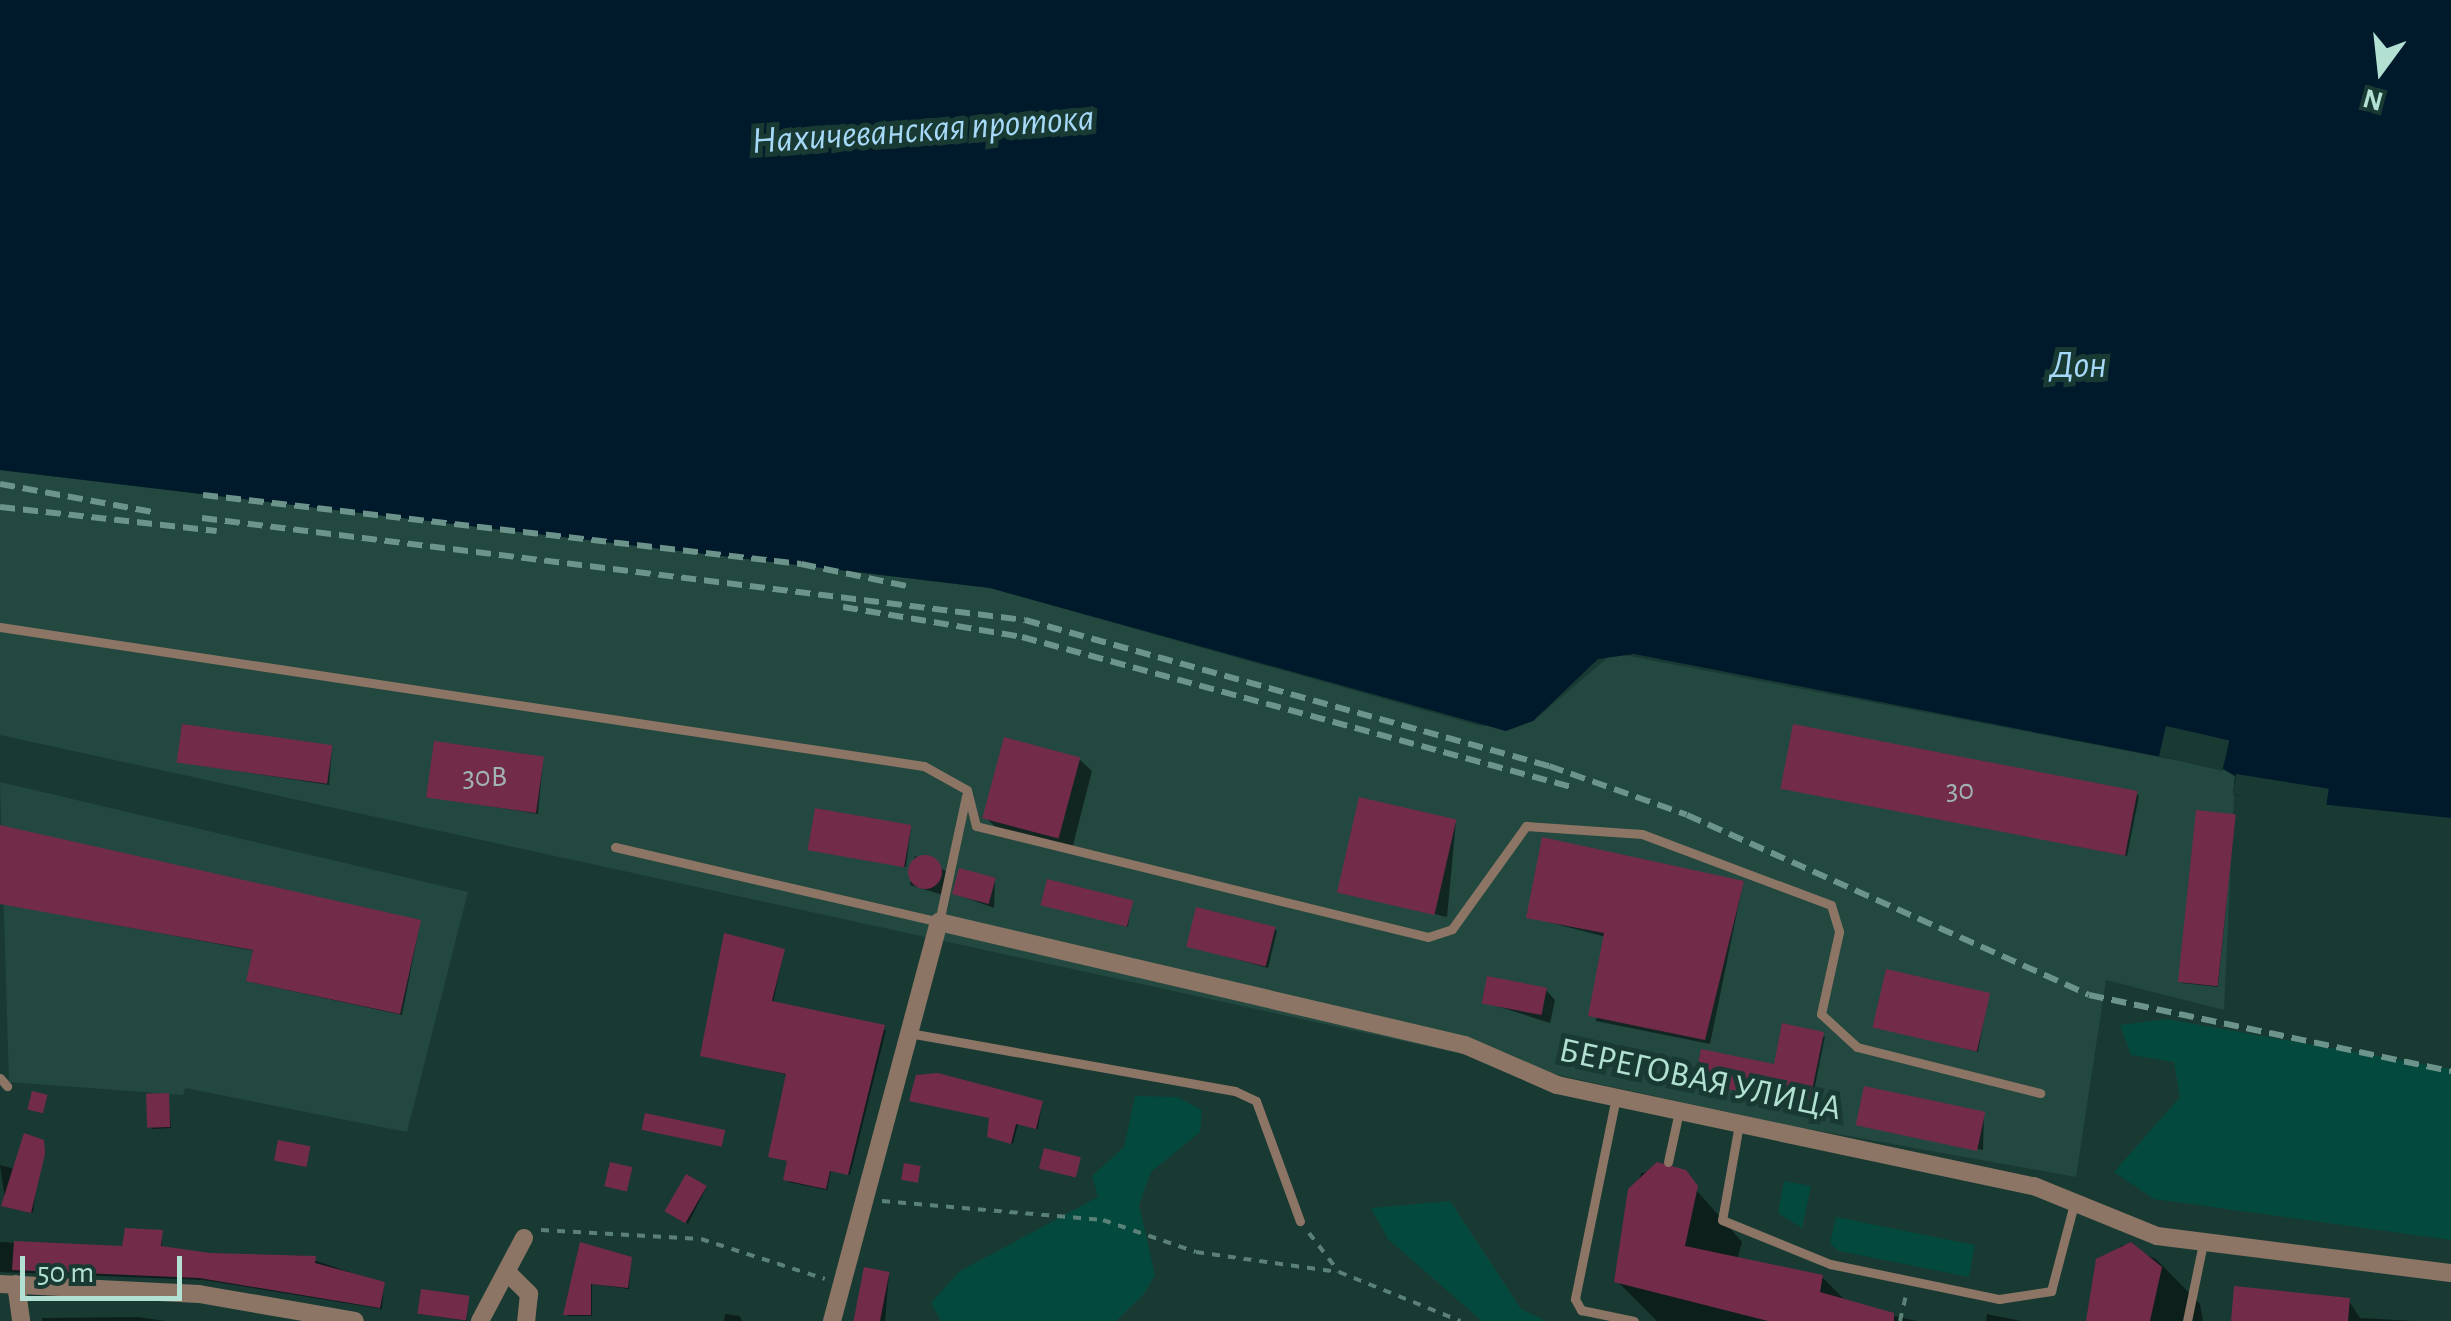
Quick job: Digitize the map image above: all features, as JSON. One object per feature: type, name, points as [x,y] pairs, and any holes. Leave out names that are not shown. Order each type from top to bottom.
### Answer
[{"type":"street","points":[[832,1321],[939,922]]},
{"type":"street","name":"БЕРЕГОВАЯ УЛИЦА","points":[[939,922],[1465,1045],[1503,1067],[1616,1097],[2075,1201],[2135,1236],[2451,1273]]},
{"type":"street","points":[[480,1321],[524,1238]]},
{"type":"street","points":[[508,1272],[529,1294],[526,1321]]},
{"type":"street","points":[[21,1321],[8,1284],[199,1294],[355,1321]]},
{"type":"lane","points":[[0,627],[924,766],[967,790],[976,826],[1428,937],[1452,929],[1526,826],[1642,834],[1831,905],[1839,932],[1820,1014],[1857,1047],[2040,1094]]},
{"type":"lane","points":[[615,847],[939,922],[967,790]]},
{"type":"lane","points":[[909,1033],[1245,1096],[1256,1102],[1300,1221]]},
{"type":"lane","points":[[1616,1097],[1574,1299],[1582,1310],[1634,1321]]},
{"type":"lane","points":[[1668,1162],[1679,1110]]},
{"type":"lane","points":[[1740,1124],[1722,1220],[1830,1264],[2000,1299],[2056,1289],[2075,1201]]},
{"type":"lane","points":[[2187,1321],[2203,1243]]},
{"type":"path","points":[[862,1198],[1103,1220],[1196,1252],[1340,1272],[1460,1321]]},
{"type":"path","points":[[1300,1221],[1340,1272]]},
{"type":"path","points":[[524,1238],[558,1228],[701,1238],[839,1284]]},
{"type":"path","points":[[1900,1321],[1909,1280]]},
{"type":"shaded area","points":[[0,470],[990,588],[1480,726],[1533,721],[1613,653],[2223,769],[2235,776],[2224,1010],[2106,980],[2076,1177],[1787,1125],[0,735]]},
{"type":"shaded area","points":[[0,782],[468,892],[407,1132],[185,1088],[183,1095],[9,1082]]},
{"type":"shaded area","points":[[2166,1019],[2451,1069],[2451,1240],[2154,1199],[2114,1172],[2180,1097],[2174,1062],[2131,1055],[2120,1025]]},
{"type":"shaded area","points":[[1135,1096],[1177,1097],[1202,1110],[1200,1132],[1151,1172],[1139,1205],[1155,1275],[1143,1295],[1116,1321],[941,1321],[931,1303],[960,1271],[1098,1197],[1092,1176],[1124,1147]]},
{"type":"shaded area","points":[[1784,1181],[1811,1186],[1802,1228],[1778,1213]]},
{"type":"shaded area","points":[[1450,1201],[1521,1309],[1546,1321],[1482,1321],[1388,1239],[1371,1208]]},
{"type":"shaded area","points":[[1836,1217],[1975,1245],[1969,1277],[1839,1251],[1830,1243]]},
{"type":"water","name":"Дон","points":[[0,0],[2451,0],[2451,818],[2233,795],[2235,776],[2223,769],[1634,654],[1598,659],[1533,721],[1506,731],[990,588],[0,470]]},
{"type":"pier","points":[[2166,726],[2229,741],[2222,771],[2159,756]]},
{"type":"pier","points":[[2236,774],[2329,789],[2326,809],[2233,795]]},
{"type":"building","points":[[182,724],[333,745],[327,784],[177,763]]},
{"type":"building","points":[[1793,724],[2138,791],[2125,856],[1780,789]]},
{"type":"building","points":[[1004,737],[1080,757],[1059,839],[982,818]]},
{"type":"building","points":[[434,741],[544,756],[536,813],[426,797]]},
{"type":"building","points":[[1359,797],[1456,819],[1434,915],[1337,892]]},
{"type":"building","points":[[815,808],[912,825],[904,867],[808,850]]},
{"type":"building","points":[[2196,810],[2236,814],[2218,986],[2178,982]]},
{"type":"building","points":[[0,825],[421,920],[400,1014],[246,981],[253,950],[0,904]]},
{"type":"building","points":[[1542,837],[1744,881],[1705,1040],[1588,1016],[1604,933],[1526,918]]},
{"type":"building","points":[[925,855],[937,860],[942,872],[937,884],[925,889],[913,884],[908,872],[913,860]]},
{"type":"building","points":[[959,868],[996,878],[989,904],[952,894]]},
{"type":"building","points":[[1047,879],[1133,901],[1127,927],[1040,905]]},
{"type":"building","points":[[1196,907],[1276,927],[1266,967],[1186,947]]},
{"type":"building","points":[[724,933],[785,949],[772,1001],[885,1025],[848,1175],[830,1171],[826,1189],[783,1180],[787,1161],[768,1157],[786,1074],[700,1056]]},
{"type":"building","points":[[1886,969],[1990,993],[1977,1052],[1873,1027]]},
{"type":"building","points":[[1487,976],[1547,988],[1542,1015],[1482,1003]]},
{"type":"building","points":[[1782,1023],[1824,1032],[1810,1100],[1694,1085],[1701,1049],[1774,1064]]},
{"type":"building","points":[[938,1073],[1043,1101],[1036,1129],[1016,1124],[1011,1144],[987,1137],[989,1118],[909,1101],[916,1075]]},
{"type":"building","points":[[1864,1086],[1985,1112],[1977,1151],[1856,1125]]},
{"type":"building","points":[[32,1091],[48,1095],[43,1113],[27,1109]]},
{"type":"building","points":[[169,1093],[170,1127],[147,1128],[146,1094]]},
{"type":"building","points":[[645,1113],[725,1130],[722,1147],[641,1130]]},
{"type":"building","points":[[24,1133],[44,1140],[45,1154],[31,1213],[1,1206]]},
{"type":"building","points":[[278,1140],[310,1146],[306,1167],[274,1161]]},
{"type":"building","points":[[1044,1148],[1081,1157],[1076,1178],[1039,1168]]},
{"type":"building","points":[[610,1162],[632,1167],[627,1192],[604,1186]]},
{"type":"building","points":[[1657,1162],[1686,1170],[1698,1186],[1685,1246],[1823,1275],[1820,1292],[1894,1313],[1894,1321],[1768,1321],[1614,1282],[1628,1189]]},
{"type":"building","points":[[904,1163],[921,1166],[918,1183],[901,1180]]},
{"type":"building","points":[[686,1174],[707,1186],[685,1223],[664,1211]]},
{"type":"building","points":[[125,1228],[163,1230],[161,1246],[210,1253],[316,1256],[315,1263],[385,1282],[380,1308],[199,1278],[12,1270],[14,1241],[122,1246]]},
{"type":"building","points":[[580,1242],[632,1257],[628,1288],[591,1284],[591,1315],[563,1315]]},
{"type":"building","points":[[2131,1242],[2162,1267],[2150,1321],[2086,1321],[2096,1259]]},
{"type":"building","points":[[864,1267],[890,1272],[880,1321],[854,1321]]},
{"type":"building","points":[[2234,1286],[2350,1298],[2348,1321],[2231,1321]]},
{"type":"building","points":[[421,1289],[470,1296],[466,1321],[418,1314]]},
{"type":"railway","points":[[0,484],[152,512]]},
{"type":"railway","points":[[203,495],[801,564],[911,587]]},
{"type":"railway","points":[[0,507],[217,531]]},
{"type":"railway","points":[[202,518],[1025,620],[1549,766],[1687,815],[2089,995],[2451,1071]]},
{"type":"railway","points":[[843,607],[1022,637],[1575,788]]},
{"type":"water label","name":"Нахичеванская протока","points":[[923,131]]}]
